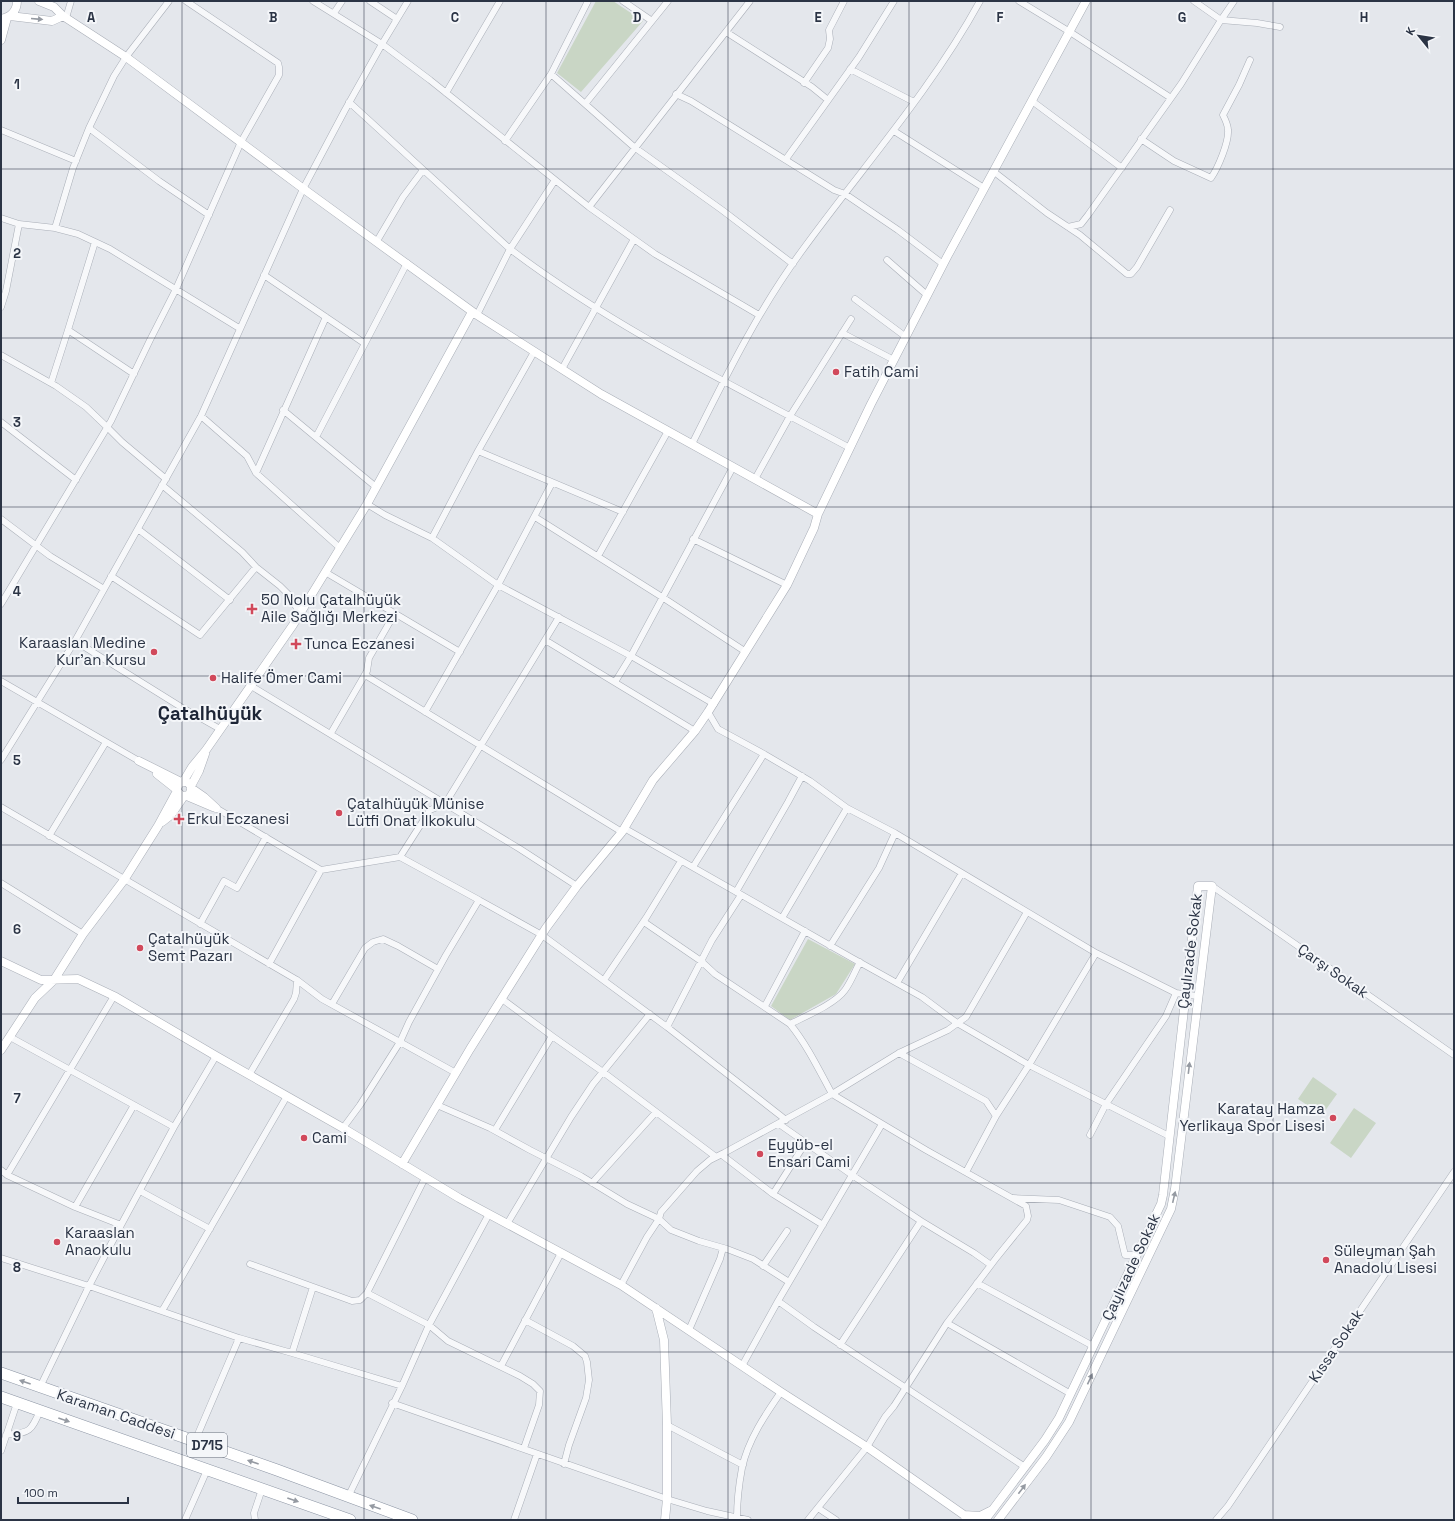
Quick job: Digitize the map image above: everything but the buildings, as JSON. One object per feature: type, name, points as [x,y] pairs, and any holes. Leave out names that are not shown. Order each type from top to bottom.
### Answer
[{"type":"highway","name":"Karaman Caddesi","points":[[1,1373],[277,1470],[412,1520]]},
{"type":"highway","name":"Karaman Caddesi","points":[[1,1397],[350,1520]]},
{"type":"street","points":[[1,40],[6,17],[16,10],[18,1]]},
{"type":"street","points":[[39,1],[54,7],[64,17],[126,57],[303,189],[377,241],[474,313],[601,394],[818,514]]},
{"type":"street","points":[[6,17],[52,21],[64,17],[71,1]]},
{"type":"street","points":[[55,228],[76,160],[89,128],[114,76],[126,57],[169,1]]},
{"type":"street","points":[[1,604],[108,426],[176,289],[241,142],[279,75],[278,63],[186,1]]},
{"type":"street","points":[[313,1],[382,44],[589,207],[655,254],[759,315]]},
{"type":"street","points":[[334,13],[342,1]]},
{"type":"street","points":[[370,1],[397,19]]},
{"type":"street","points":[[1,760],[75,641],[201,416],[239,328],[303,189],[349,102],[408,1]]},
{"type":"street","points":[[446,93],[500,1]]},
{"type":"street","points":[[505,141],[550,74],[588,1]]},
{"type":"street","points":[[624,1],[652,21]]},
{"type":"street","points":[[585,104],[668,1]]},
{"type":"street","points":[[589,207],[634,147],[750,1]]},
{"type":"street","points":[[804,83],[828,48],[830,39],[829,30],[844,1]]},
{"type":"street","points":[[692,444],[723,380],[759,315],[793,264],[894,131],[942,62],[980,1]]},
{"type":"street","points":[[1020,1],[1171,98]]},
{"type":"street","points":[[402,1164],[456,1073],[542,935],[577,886],[623,830],[653,780],[695,731],[714,704],[787,585],[814,528],[818,514],[894,360],[993,171],[1086,1]]},
{"type":"street","points":[[1194,1],[1221,20],[1257,23],[1280,27]]},
{"type":"street","points":[[1068,227],[1081,224],[1171,98],[1234,1]]},
{"type":"street","points":[[786,159],[850,69],[891,2]]},
{"type":"street","points":[[726,32],[828,100]]},
{"type":"street","points":[[1142,140],[1174,161],[1212,178],[1227,140],[1228,130],[1223,115],[1240,85],[1250,60]]},
{"type":"street","points":[[850,69],[914,102]]},
{"type":"street","points":[[550,74],[634,147],[722,210],[793,264]]},
{"type":"street","points":[[676,94],[691,101],[834,190],[845,194],[944,264]]},
{"type":"street","points":[[1032,101],[1122,168]]},
{"type":"street","points":[[349,102],[510,249],[540,271],[642,336],[850,448]]},
{"type":"street","points":[[89,128],[159,181],[209,214]]},
{"type":"street","points":[[1,130],[76,160]]},
{"type":"street","points":[[894,131],[984,188]]},
{"type":"street","points":[[377,241],[403,197],[423,170]]},
{"type":"street","points":[[993,171],[1080,235],[1127,274],[1131,274],[1141,261],[1170,210]]},
{"type":"street","points":[[1,1050],[35,998],[54,980],[83,934],[124,880],[158,826],[178,785],[186,784],[199,771],[206,750],[300,614],[367,504],[510,249],[555,180]]},
{"type":"street","points":[[1,218],[20,224],[55,228],[78,234],[110,249],[239,328]]},
{"type":"street","points":[[1,307],[6,291],[20,224]]},
{"type":"street","points":[[562,369],[634,239]]},
{"type":"street","points":[[51,383],[95,242]]},
{"type":"street","points":[[887,260],[927,296]]},
{"type":"street","points":[[316,437],[407,263]]},
{"type":"street","points":[[264,275],[364,344]]},
{"type":"street","points":[[855,299],[906,337]]},
{"type":"street","points":[[256,473],[326,317]]},
{"type":"street","points":[[756,479],[790,416],[851,319]]},
{"type":"street","points":[[68,330],[134,374]]},
{"type":"street","points":[[842,333],[894,360]]},
{"type":"street","points":[[432,538],[478,451],[534,352]]},
{"type":"street","points":[[1,355],[51,383],[86,407],[108,426],[122,442],[166,479]]},
{"type":"street","points":[[283,410],[376,487]]},
{"type":"street","points":[[201,416],[247,456],[256,473],[340,548]]},
{"type":"street","points":[[1,422],[76,480]]},
{"type":"street","points":[[598,556],[668,431]]},
{"type":"street","points":[[478,451],[623,512]]},
{"type":"street","points":[[615,682],[631,656],[733,467]]},
{"type":"street","points":[[425,712],[498,585],[552,483]]},
{"type":"street","points":[[162,485],[242,552],[256,568],[280,586],[291,597],[300,614]]},
{"type":"street","points":[[367,504],[385,515],[432,538],[498,585],[631,656],[714,704]]},
{"type":"street","points":[[535,517],[746,652]]},
{"type":"street","points":[[1,519],[50,556],[104,589]]},
{"type":"street","points":[[138,529],[230,600]]},
{"type":"street","points":[[694,539],[787,585]]},
{"type":"street","points":[[111,576],[200,635],[256,568]]},
{"type":"street","points":[[325,572],[395,612],[460,652]]},
{"type":"street","points":[[331,733],[365,675],[369,658],[395,612]]},
{"type":"street","points":[[400,857],[430,810],[445,804],[559,617]]},
{"type":"street","points":[[545,640],[695,731]]},
{"type":"street","points":[[75,641],[181,707],[220,729]]},
{"type":"street","points":[[365,675],[480,746],[623,830],[693,867],[922,997],[957,1023],[1029,1065],[1169,1136]]},
{"type":"street","points":[[1,681],[138,761],[186,784],[216,808]]},
{"type":"street","points":[[251,686],[520,848],[577,886]]},
{"type":"street","points":[[708,712],[718,729],[802,776],[847,808],[895,833],[1096,952],[1176,993],[1198,996]]},
{"type":"street","points":[[49,836],[106,742]]},
{"type":"street","points":[[693,867],[764,754]]},
{"type":"street","points":[[138,761],[176,790],[180,795],[216,808],[321,870],[400,857],[480,900],[542,935],[667,1026],[786,1120]]},
{"type":"street","points":[[667,1026],[802,776]]},
{"type":"street","points":[[158,826],[171,815],[185,796],[190,793],[186,784]]},
{"type":"street","points":[[1,807],[297,980],[332,1004],[456,1073]]},
{"type":"street","points":[[782,918],[847,808]]},
{"type":"street","points":[[830,946],[879,868],[895,833]]},
{"type":"street","points":[[200,924],[224,881],[237,888],[266,838]]},
{"type":"street","points":[[604,980],[644,922],[681,861]]},
{"type":"street","points":[[269,964],[321,870]]},
{"type":"street","points":[[897,983],[962,873]]},
{"type":"street","points":[[1,882],[83,934]]},
{"type":"street","name":"Çaylızade Sokak","points":[[985,1520],[1052,1430],[1071,1394],[1156,1216],[1163,1195],[1198,886],[1212,886],[1175,1189],[1171,1209],[1069,1422],[1046,1457],[998,1520]]},
{"type":"street","name":"Çarşı Sokak","points":[[1212,886],[1454,1055]]},
{"type":"street","points":[[343,1128],[360,1105],[400,1042],[409,1022],[438,969],[480,900]]},
{"type":"street","points":[[621,1285],[647,1237],[659,1219],[661,1212],[696,1171],[710,1160],[832,1094],[899,1053],[948,1030],[966,1017],[1027,912]]},
{"type":"street","points":[[644,922],[701,961],[715,974],[790,1024],[814,1058],[832,1094],[1026,1206],[1028,1216],[1027,1220],[947,1323],[867,1447],[808,1520]]},
{"type":"street","points":[[765,1006],[805,931]]},
{"type":"street","points":[[332,1004],[365,948],[373,942],[383,939],[438,969]]},
{"type":"street","points":[[966,1172],[996,1116],[1029,1065],[1096,952]]},
{"type":"street","points":[[1,961],[41,980],[78,979],[114,996],[343,1128],[425,1178],[621,1285],[780,1392],[867,1447],[965,1518],[980,1516],[993,1510]]},
{"type":"street","points":[[790,1024],[838,998],[846,990],[860,962]]},
{"type":"street","points":[[249,1075],[294,999],[297,980]]},
{"type":"street","points":[[1090,1135],[1106,1104],[1166,1016],[1176,993]]},
{"type":"street","points":[[7,1175],[114,996]]},
{"type":"street","points":[[502,999],[656,1112],[774,1194],[823,1225]]},
{"type":"street","points":[[507,1224],[546,1158],[593,1084],[650,1014]]},
{"type":"street","points":[[494,1130],[552,1036]]},
{"type":"street","points":[[10,1037],[174,1127]]},
{"type":"street","points":[[899,1053],[986,1102],[996,1116]]},
{"type":"street","points":[[40,1387],[89,1286],[174,1127],[216,1056]]},
{"type":"street","points":[[162,1311],[287,1096]]},
{"type":"street","points":[[75,1207],[134,1105]]},
{"type":"street","points":[[437,1106],[494,1130],[592,1183],[627,1204],[659,1219],[671,1230],[753,1259],[789,1282]]},
{"type":"street","points":[[592,1183],[656,1112]]},
{"type":"street","points":[[779,1124],[852,1175],[921,1221],[974,1253],[991,1266]]},
{"type":"street","points":[[742,1366],[778,1301],[882,1124]]},
{"type":"street","points":[[774,1194],[806,1142]]},
{"type":"street","points":[[1,1170],[7,1175],[75,1207],[122,1225]]},
{"type":"street","name":"Kıssa Sokak","points":[[1216,1520],[1228,1506],[1454,1172]]},
{"type":"street","points":[[250,1264],[352,1301],[360,1300],[367,1294],[425,1178]]},
{"type":"street","points":[[140,1191],[210,1229]]},
{"type":"street","points":[[1012,1198],[1059,1200],[1110,1216],[1118,1226],[1124,1255],[1137,1255]]},
{"type":"street","points":[[348,1497],[402,1386],[429,1325],[489,1214]]},
{"type":"street","points":[[840,1344],[921,1221]]},
{"type":"street","points":[[763,1266],[787,1231]]},
{"type":"street","points":[[688,1330],[720,1259],[723,1248]]},
{"type":"street","points":[[501,1366],[561,1253]]},
{"type":"street","points":[[1,1258],[89,1286],[239,1338],[402,1386]]},
{"type":"street","points":[[977,1283],[1094,1346]]},
{"type":"street","points":[[292,1353],[313,1287]]},
{"type":"street","points":[[367,1294],[429,1325],[448,1340],[501,1366],[533,1384],[540,1392],[539,1404],[524,1448]]},
{"type":"street","points":[[778,1301],[814,1327],[1025,1467]]},
{"type":"street","points":[[656,1308],[664,1340],[667,1425],[666,1520]]},
{"type":"street","points":[[525,1320],[573,1346],[585,1356],[587,1362],[589,1380],[586,1398],[569,1445],[564,1464]]},
{"type":"street","points":[[947,1323],[1071,1394]]},
{"type":"street","points":[[195,1441],[239,1338]]},
{"type":"street","points":[[737,1518],[743,1465],[763,1418],[780,1392]]},
{"type":"street","points":[[1,1452],[17,1403]]},
{"type":"street","points":[[392,1404],[524,1448],[564,1464],[667,1499],[707,1511],[748,1520]]},
{"type":"street","points":[[6,1435],[30,1430],[40,1411]]},
{"type":"street","points":[[667,1425],[743,1465]]},
{"type":"street","points":[[514,1520],[537,1454]]},
{"type":"street","points":[[185,1520],[207,1470]]},
{"type":"street","points":[[256,1520],[254,1513],[262,1489]]},
{"type":"street","points":[[818,1508],[836,1520]]},
{"type":"green space","points":[[596,1],[613,1],[643,21],[581,92],[557,73]]},
{"type":"green space","points":[[808,939],[855,964],[836,994],[790,1020],[771,1006]]},
{"type":"green space","points":[[1313,1077],[1337,1094],[1322,1115],[1298,1099]]},
{"type":"green space","points":[[1354,1108],[1376,1123],[1351,1158],[1330,1143]]},
{"type":"place","name":"Fatih Cami","points":[[836,372]]},
{"type":"place","name":"50 Nolu Çatalhüyük Aile Sağlığı Merkezi","points":[[252,609]]},
{"type":"place","name":"Tunca Eczanesi","points":[[296,644]]},
{"type":"place","name":"Karaaslan Medine Kur'an Kursu","points":[[154,652]]},
{"type":"place","name":"Halife Ömer Cami","points":[[213,678]]},
{"type":"place","name":"Çatalhüyük Münise Lütfi Onat İlkokulu","points":[[339,813]]},
{"type":"place","name":"Erkul Eczanesi","points":[[179,819]]},
{"type":"place","name":"Çatalhüyük Semt Pazarı","points":[[140,948]]},
{"type":"place","name":"Karatay Hamza Yerlikaya Spor Lisesi","points":[[1333,1118]]},
{"type":"place","name":"Cami","points":[[304,1138]]},
{"type":"place","name":"Eyyüb-el Ensari Cami","points":[[760,1154]]},
{"type":"place","name":"Karaaslan Anaokulu","points":[[57,1242]]},
{"type":"place","name":"Süleyman Şah Anadolu Lisesi","points":[[1326,1260]]},
{"type":"district","name":"Çatalhüyük","points":[[210,713]]}]
